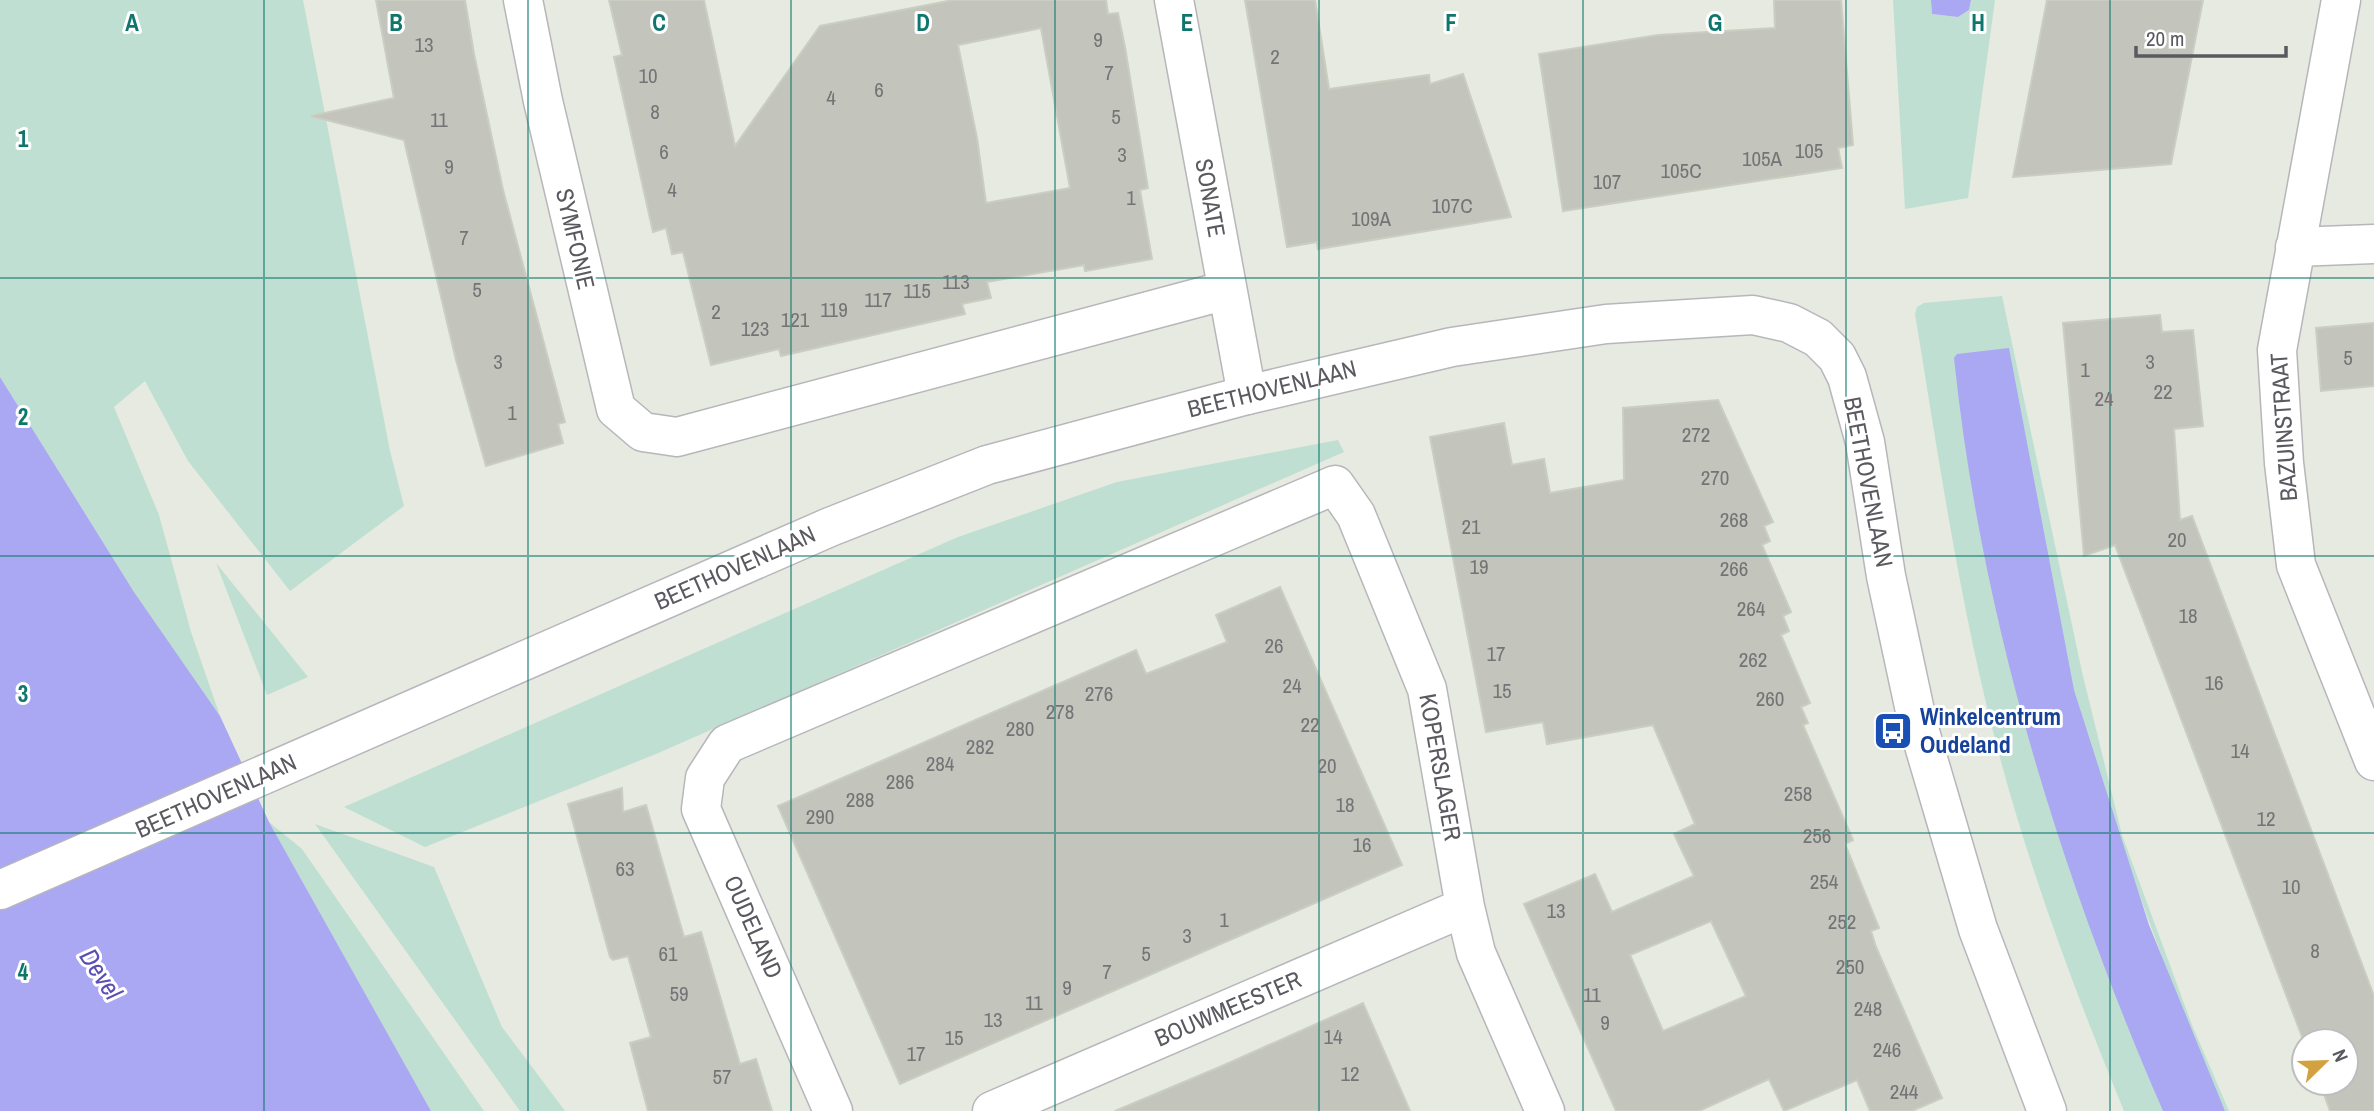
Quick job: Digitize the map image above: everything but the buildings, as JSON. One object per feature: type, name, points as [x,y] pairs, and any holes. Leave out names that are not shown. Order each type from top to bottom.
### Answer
[{"type":"street","name":"SYMFONIE","points":[[523,0],[549,126],[616,409],[643,432],[677,437],[1227,290]]},
{"type":"street","name":"SONATE","points":[[1174,0],[1247,395]]},
{"type":"street","name":"BAZUINSTRAAT","points":[[2340,0],[2312,173],[2295,247],[2277,350],[2284,463],[2296,565],[2374,761]]},
{"type":"street","points":[[2295,247],[2374,244]]},
{"type":"street","name":"BEETHOVENLAAN","points":[[0,890],[830,527],[930,486],[1040,449],[1247,395],[1452,347],[1651,320],[1753,314],[1789,323],[1818,338],[1837,357],[1855,401],[1917,725],[1978,929],[2047,1111]]},
{"type":"street","name":"KOPERSLAGER","points":[[1281,509],[1335,485],[1356,515],[1427,689],[1470,857],[1465,907],[1476,953],[1545,1111]]},
{"type":"street","name":"OUDELAND","points":[[833,1111],[701,809],[705,778],[727,744],[1281,509]]},
{"type":"street","name":"BOUWMEESTER","points":[[992,1111],[1465,907]]},
{"type":"green space","points":[[0,0],[303,0],[390,451],[404,506],[290,591],[188,461],[145,381],[114,407],[159,515],[191,632],[220,716],[134,592],[0,377]]},
{"type":"green space","points":[[1893,0],[1931,0],[1932,14],[1958,17],[1969,10],[1971,0],[1995,0],[1968,198],[1905,209]]},
{"type":"green space","points":[[2002,296],[2082,672],[2122,835],[2192,1025],[2229,1111],[2225,1111],[2162,955],[2106,797],[2074,690],[2098,951],[2163,1111],[2124,1111],[2052,923],[2006,780],[1959,575],[1915,314],[1917,307],[1924,303]]},
{"type":"green space","points":[[1338,440],[1344,452],[656,754],[425,847],[344,807],[958,537],[1117,482]]},
{"type":"green space","points":[[216,563],[308,677],[267,695]]},
{"type":"green space","points":[[269,822],[302,849],[484,1111],[431,1111]]},
{"type":"green space","points":[[315,824],[434,867],[502,1027],[565,1111],[520,1111]]},
{"type":"water","points":[[1931,0],[1971,0],[1969,10],[1958,17],[1932,14]]},
{"type":"water","points":[[2009,348],[2074,690],[2149,925],[2225,1111],[2163,1111],[2090,929],[2030,742],[1983,551],[1966,455],[1954,358],[1957,354]]},
{"type":"water","name":"Devel","points":[[0,377],[134,592],[220,716],[269,822],[431,1111],[0,1111]]},
{"type":"place","name":"Winkelcentrum Oudeland","points":[[1893,731]]}]
